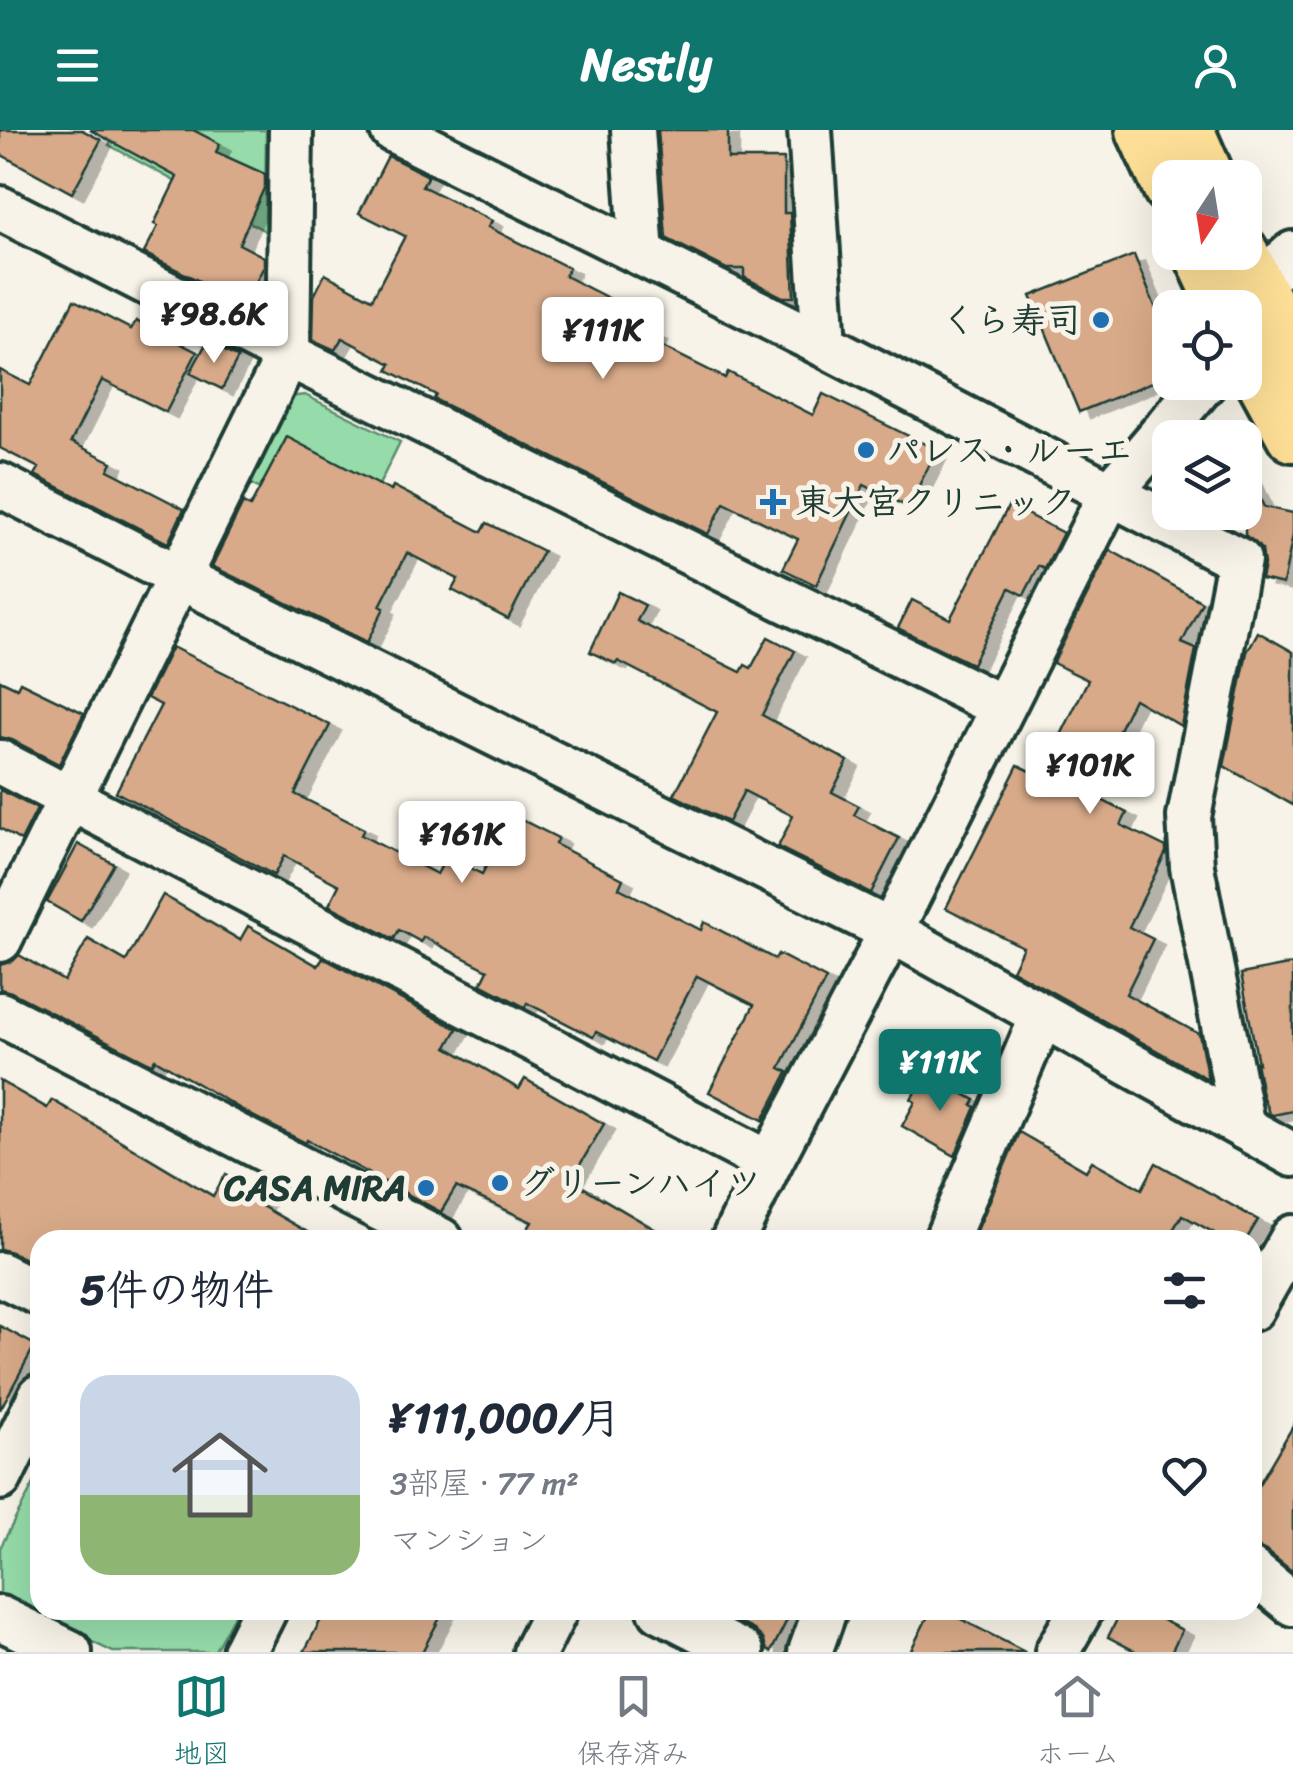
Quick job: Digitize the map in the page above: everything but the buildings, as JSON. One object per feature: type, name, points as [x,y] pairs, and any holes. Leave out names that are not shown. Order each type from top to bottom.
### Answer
[{"type":"main road","points":[[1143,130],[1157,160]]},
{"type":"main road","points":[[1187,130],[1200,160]]},
{"type":"main road","points":[[1228,270],[1252,285],[1293,362]]},
{"type":"main road","points":[[1262,378],[1293,434]]},
{"type":"street","points":[[0,940],[288,355],[290,130]]},
{"type":"street","points":[[392,130],[824,345],[1238,560],[1189,817],[1192,867],[1242,1127]]},
{"type":"street","points":[[633,130],[642,254]]},
{"type":"street","points":[[810,130],[824,345]]},
{"type":"street","points":[[0,208],[288,355],[1002,707]]},
{"type":"street","points":[[738,1230],[1110,494],[1190,400]]},
{"type":"street","points":[[0,486],[891,932],[1293,1155]]},
{"type":"street","points":[[0,762],[770,1163]]},
{"type":"street","points":[[0,1014],[421,1230]]},
{"type":"street","points":[[950,1230],[1042,1016]]},
{"type":"street","points":[[1262,1292],[1293,1238]]},
{"type":"street","points":[[0,1274],[30,1289]]},
{"type":"street","points":[[0,1478],[30,1416]]},
{"type":"street","points":[[1262,1580],[1293,1604]]},
{"type":"street","points":[[0,1618],[70,1652]]},
{"type":"street","points":[[244,1652],[260,1620]]},
{"type":"street","points":[[535,1652],[551,1620]]},
{"type":"street","points":[[680,1620],[742,1652]]},
{"type":"street","points":[[810,1652],[821,1620]]},
{"type":"street","points":[[1057,1652],[1075,1620]]},
{"type":"green space","points":[[116,130],[266,130],[265,231],[109,145]]},
{"type":"green space","points":[[305,395],[400,442],[355,534],[248,483],[289,397]]},
{"type":"green space","points":[[30,1491],[30,1612],[0,1598],[0,1548]]},
{"type":"green space","points":[[46,1620],[232,1620],[214,1652],[113,1652]]},
{"type":"place","name":"くら寿司","points":[[1101,320]]},
{"type":"place","name":"パレス・ルーエ","points":[[866,450]]},
{"type":"place","name":"東大宮クリニック","points":[[773,502]]},
{"type":"place","name":"グリーンハイツ","points":[[500,1183]]},
{"type":"place","name":"CASA MIRA","points":[[426,1188]]}]
